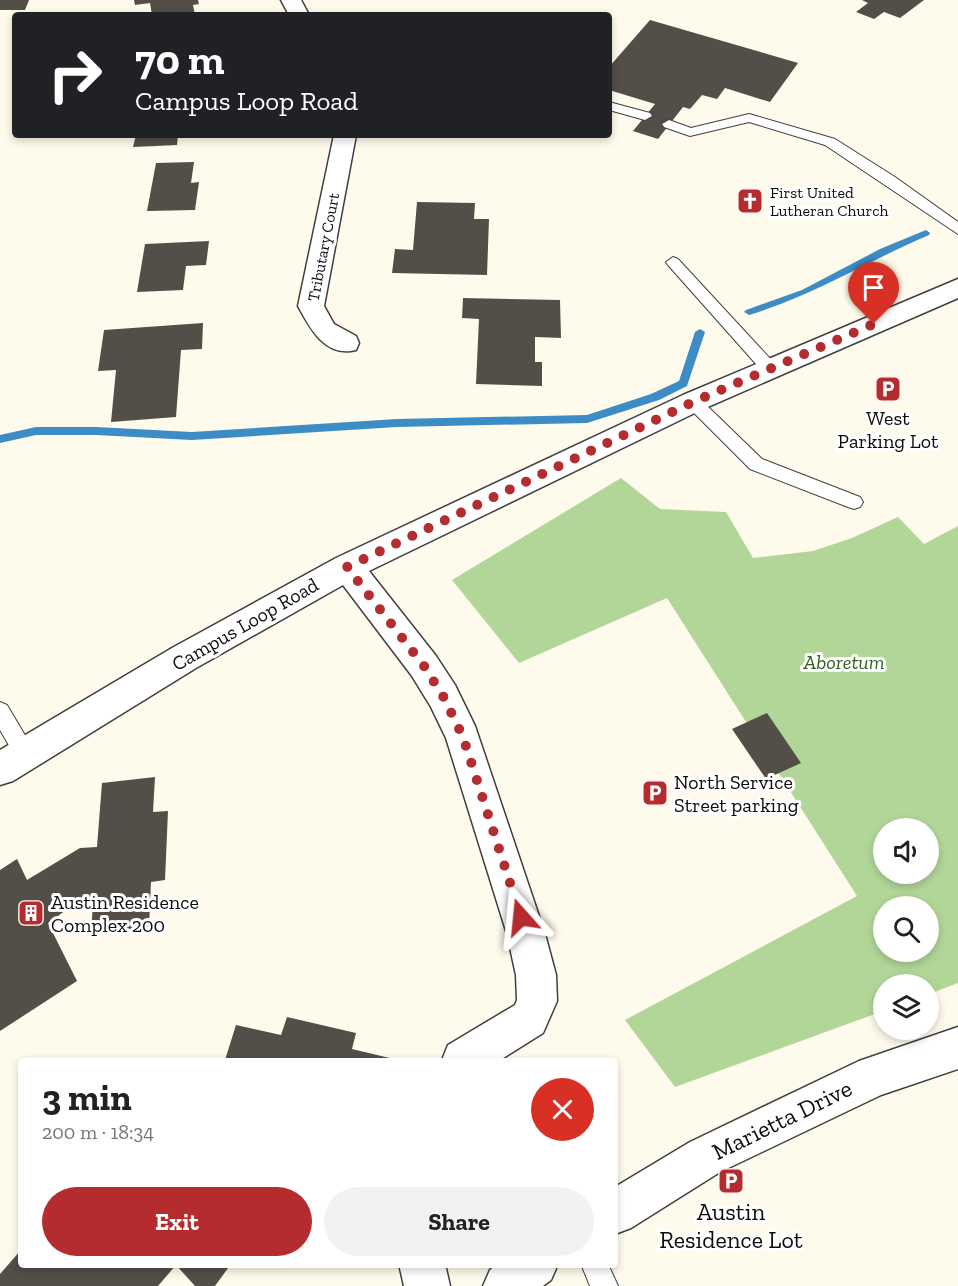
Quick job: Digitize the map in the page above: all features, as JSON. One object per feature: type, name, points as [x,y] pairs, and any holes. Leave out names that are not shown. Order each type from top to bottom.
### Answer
[{"type":"street","name":"Tributary Court","points":[[344,138],[311,306],[324,330],[346,343]]},
{"type":"street","name":"Campus Loop Road","points":[[13,761],[183,658],[347,567],[693,402],[958,288]]},
{"type":"street","points":[[347,567],[424,666],[443,696],[463,737],[526,934],[536,975],[537,1001],[529,1019],[466,1058]]},
{"type":"street","name":"Marietta Drive","points":[[618,1210],[705,1157],[874,1076],[958,1048]]},
{"type":"street","points":[[423,1268],[427,1286]]},
{"type":"street","points":[[506,1286],[530,1268]]},
{"type":"lane","points":[[612,107],[645,116]]},
{"type":"lane","points":[[669,124],[690,132],[749,118],[830,142],[890,180],[958,230]]},
{"type":"lane","points":[[673,262],[770,369]]},
{"type":"lane","points":[[693,402],[756,464],[854,502]]},
{"type":"lane","points":[[0,711],[13,761]]},
{"type":"lane","points":[[596,1268],[604,1286]]},
{"type":"green space","name":"Aboretum","points":[[621,478],[660,509],[726,512],[753,558],[813,551],[852,538],[898,517],[924,544],[958,526],[958,983],[939,990],[939,974],[873,974],[873,1015],[675,1087],[625,1020],[857,896],[667,598],[519,663],[452,580]]},
{"type":"building","points":[[0,0],[29,0],[25,10],[0,10]]},
{"type":"building","points":[[134,0],[198,0],[199,4],[193,5],[194,12],[152,12],[150,3],[135,5]]},
{"type":"building","points":[[862,0],[924,0],[900,18],[884,12],[874,19],[856,12],[868,3]]},
{"type":"building","points":[[650,20],[798,63],[770,102],[725,88],[717,99],[702,95],[690,109],[683,107],[658,139],[633,131],[655,104],[612,91],[612,64]]},
{"type":"building","points":[[135,138],[178,138],[177,145],[133,147]]},
{"type":"building","points":[[194,162],[191,183],[199,182],[195,210],[147,211],[156,163]]},
{"type":"building","points":[[417,202],[475,203],[474,219],[489,219],[487,275],[392,273],[395,249],[413,250]]},
{"type":"building","points":[[209,241],[206,265],[186,266],[183,290],[137,292],[145,244]]},
{"type":"building","points":[[463,298],[560,300],[561,338],[535,337],[535,362],[542,362],[542,386],[476,384],[479,319],[462,318]]},
{"type":"building","points":[[203,323],[202,349],[181,350],[176,417],[111,422],[116,370],[98,371],[104,330]]},
{"type":"building","points":[[767,713],[801,763],[766,779],[732,729]]},
{"type":"building","name":"Austin Residence Complex 200","points":[[155,777],[153,812],[168,811],[165,880],[151,882],[149,927],[91,935],[93,901],[76,903],[48,923],[77,981],[0,1031],[0,870],[17,859],[27,880],[80,848],[97,847],[102,783]]},
{"type":"building","points":[[287,1017],[356,1033],[352,1049],[390,1058],[226,1058],[236,1025],[281,1035]]},
{"type":"building","points":[[18,1253],[18,1268],[173,1268],[158,1286],[0,1286],[0,1274]]},
{"type":"building","points":[[179,1268],[228,1268],[215,1286],[195,1286]]},
{"type":"waterway","points":[[749,312],[805,292],[883,251],[926,233]]},
{"type":"waterway","points":[[0,439],[36,431],[96,431],[192,436],[397,423],[587,419],[655,397],[683,383],[700,332]]},
{"type":"place","name":"First United Lutheran Church","points":[[750,201]]},
{"type":"place","name":"West Parking Lot","points":[[888,389]]},
{"type":"place","name":"North Service Street parking","points":[[655,793]]},
{"type":"place","name":"Austin Residence Complex 200","points":[[31,913]]},
{"type":"place","name":"Austin Residence Lot","points":[[731,1181]]},
{"type":"route","points":[[521,917],[463,737],[443,696],[424,666],[347,567],[693,402],[874,324]]}]
